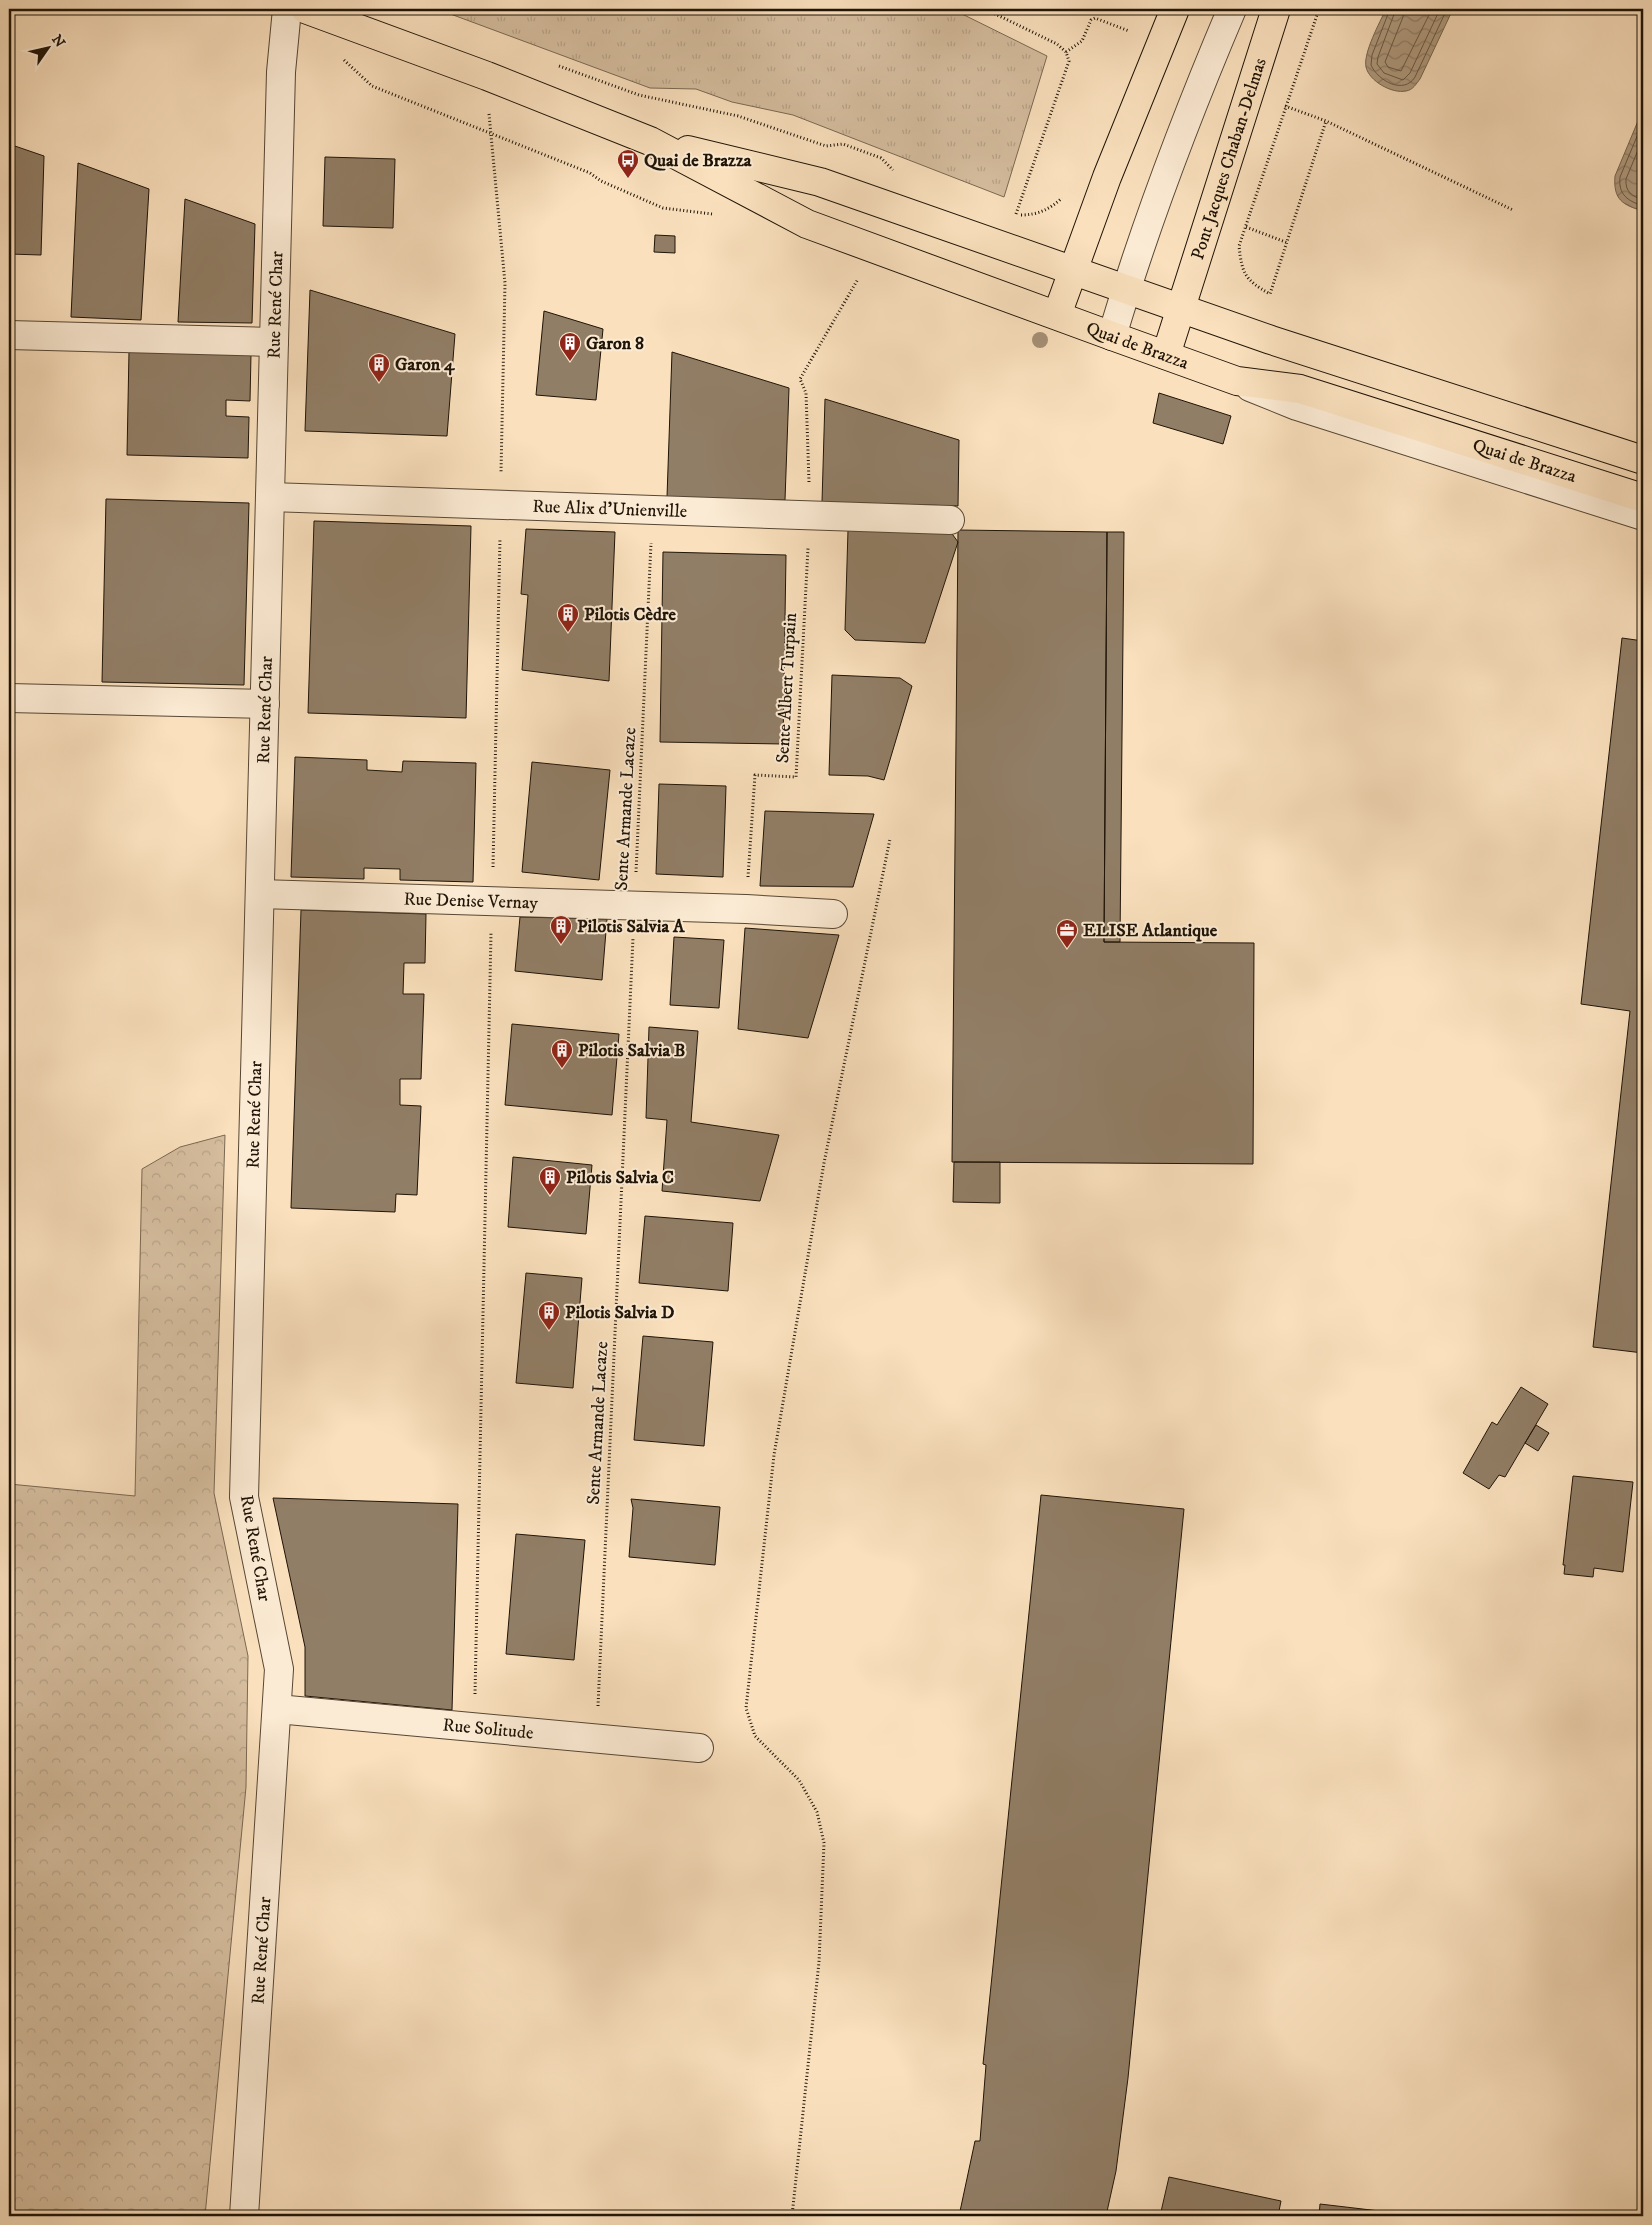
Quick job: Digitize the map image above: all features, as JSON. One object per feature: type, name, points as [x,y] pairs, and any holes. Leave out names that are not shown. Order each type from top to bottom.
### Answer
[{"type":"main road","name":"Quai de Brazza","points":[[305,9],[487,76],[650,141],[807,224],[1112,336],[1238,381],[1300,389],[1643,498]]},
{"type":"main road","points":[[1057,315],[1107,177],[1175,9]]},
{"type":"main road","name":"Pont Jacques Chaban-Delmas","points":[[1166,355],[1276,9]]},
{"type":"main road","name":"Quai de Brazza","points":[[650,141],[820,182],[1271,340],[1643,460]]},
{"type":"street","name":"Rue René Char","points":[[244,2216],[278,1710],[279,1669],[244,1497],[281,72],[287,9]]},
{"type":"street","points":[[1208,65],[1224,9]]},
{"type":"street","points":[[1112,336],[1126,289],[1208,65],[1232,9]]},
{"type":"street","points":[[9,335],[274,342]]},
{"type":"street","points":[[1238,381],[1297,406],[1643,516]]},
{"type":"street","name":"Rue Alix d'Unienville","points":[[270,497],[950,520]]},
{"type":"street","points":[[9,698],[265,704]]},
{"type":"street","name":"Rue Denise Vernay","points":[[260,894],[746,909],[833,914]]},
{"type":"street","name":"Rue Solitude","points":[[278,1710],[699,1748]]},
{"type":"path","points":[[985,9],[1057,44],[1066,52],[1069,60],[1016,214]]},
{"type":"path","name":"Pont Jacques Chaban-Delmas","points":[[1288,243],[1270,294],[1252,284],[1241,267],[1239,246],[1319,9]]},
{"type":"path","points":[[1066,52],[1082,41],[1092,20],[1095,18],[1129,31]]},
{"type":"path","points":[[340,56],[352,70],[372,86],[590,173],[601,181],[663,208],[718,215]]},
{"type":"path","points":[[555,64],[639,95],[738,116],[826,146],[843,144],[880,158],[892,170],[901,173]]},
{"type":"path","points":[[1286,106],[1326,121],[1513,210]]},
{"type":"path","points":[[1246,228],[1288,243],[1326,121]]},
{"type":"path","points":[[1007,211],[1030,215],[1049,209],[1066,195]]},
{"type":"path","points":[[809,516],[806,393],[800,379],[857,278],[866,282]]},
{"type":"path","name":"Sente Armande Lacaze","points":[[597,1739],[652,510]]},
{"type":"path","name":"Sente Albert Turpain","points":[[746,909],[756,775],[796,777],[809,516]]},
{"type":"path","points":[[792,2216],[819,1962],[824,1843],[817,1812],[813,1804],[799,1780],[756,1736],[746,1708],[774,1455],[824,1163],[890,839]]},
{"type":"green space","points":[[437,9],[952,9],[1047,56],[1004,197],[793,115],[732,102],[696,89],[650,88]]},
{"type":"green space","points":[[225,1135],[214,1493],[248,1656],[246,1787],[205,2216],[9,2216],[9,1484],[135,1496],[142,1169],[180,1147]]},
{"type":"water","points":[[1386,9],[1453,9],[1420,79],[1408,90],[1394,90],[1376,82],[1366,67],[1369,46]]},
{"type":"water","points":[[1643,109],[1643,211],[1625,204],[1621,200],[1616,191],[1615,176]]},
{"type":"building","points":[[9,144],[44,156],[41,255],[9,254]]},
{"type":"building","points":[[325,157],[395,159],[393,228],[323,226]]},
{"type":"building","points":[[78,163],[149,189],[141,320],[71,317]]},
{"type":"building","points":[[185,199],[255,224],[252,323],[178,322]]},
{"type":"building","points":[[655,235],[675,236],[675,253],[654,252]]},
{"type":"building","name":"Garon 4","points":[[310,290],[455,334],[447,436],[305,431]]},
{"type":"building","name":"Garon 8","points":[[544,311],[603,329],[596,400],[536,395]]},
{"type":"building","points":[[129,351],[251,354],[250,401],[226,400],[226,416],[249,417],[248,458],[127,455]]},
{"type":"building","points":[[672,352],[789,388],[785,500],[667,497]]},
{"type":"building","points":[[1159,393],[1231,416],[1223,444],[1153,423]]},
{"type":"building","points":[[825,399],[959,440],[958,506],[822,502]]},
{"type":"building","points":[[106,499],[249,503],[244,685],[102,682]]},
{"type":"building","points":[[314,521],[471,526],[466,718],[308,713]]},
{"type":"building","name":"Pilotis Cèdre","points":[[526,529],[615,532],[609,681],[522,670],[528,595],[521,594]]},
{"type":"building","points":[[848,530],[950,531],[958,542],[925,643],[855,640],[845,630]]},
{"type":"building","points":[[958,530],[1107,532],[1104,942],[1254,943],[1253,1164],[952,1162]]},
{"type":"building","points":[[1107,532],[1124,532],[1120,942],[1104,942]]},
{"type":"building","points":[[663,552],[786,555],[783,744],[660,742]]},
{"type":"building","points":[[1622,638],[1643,641],[1643,1353],[1593,1347],[1630,1011],[1581,1004]]},
{"type":"building","points":[[832,675],[900,678],[912,686],[884,780],[868,776],[829,775]]},
{"type":"building","points":[[295,757],[367,760],[367,770],[402,772],[403,761],[476,763],[473,882],[400,880],[400,869],[364,868],[364,879],[291,877]]},
{"type":"building","points":[[532,762],[610,770],[599,880],[522,872]]},
{"type":"building","points":[[659,784],[726,786],[723,877],[656,874]]},
{"type":"building","points":[[765,811],[874,814],[853,887],[760,886]]},
{"type":"building","points":[[301,910],[426,914],[425,963],[404,963],[403,994],[424,994],[421,1079],[400,1079],[400,1105],[421,1106],[417,1195],[396,1194],[395,1212],[291,1208]]},
{"type":"building","name":"Pilotis Salvia A","points":[[520,917],[607,919],[602,980],[515,971]]},
{"type":"building","points":[[745,928],[839,935],[808,1038],[738,1029]]},
{"type":"building","points":[[674,937],[724,940],[719,1008],[670,1005]]},
{"type":"building","name":"Pilotis Salvia B","points":[[512,1024],[619,1034],[612,1115],[505,1105]]},
{"type":"building","points":[[649,1027],[698,1031],[691,1122],[779,1135],[760,1201],[662,1191],[667,1120],[646,1118]]},
{"type":"building","name":"Pilotis Salvia C","points":[[513,1157],[592,1165],[586,1234],[508,1227]]},
{"type":"building","points":[[954,1162],[1000,1162],[1000,1203],[953,1202]]},
{"type":"building","points":[[645,1216],[733,1223],[728,1291],[639,1283]]},
{"type":"building","name":"Pilotis Salvia D","points":[[526,1273],[582,1278],[573,1388],[516,1383]]},
{"type":"building","points":[[643,1336],[713,1342],[704,1446],[634,1440]]},
{"type":"building","points":[[1521,1387],[1548,1404],[1505,1477],[1499,1475],[1489,1489],[1463,1473],[1492,1422],[1497,1425]]},
{"type":"building","points":[[1536,1425],[1549,1433],[1538,1451],[1525,1443]]},
{"type":"building","points":[[1573,1476],[1633,1482],[1623,1572],[1594,1568],[1593,1577],[1564,1574],[1565,1565],[1563,1565]]},
{"type":"building","points":[[1041,1495],[1184,1509],[1128,2078],[1116,2171],[1106,2216],[959,2216],[975,2141],[980,2141],[986,2065],[983,2064]]},
{"type":"building","points":[[273,1498],[458,1504],[452,1710],[305,1696],[305,1647]]},
{"type":"building","points":[[631,1499],[720,1507],[715,1565],[629,1557],[633,1508]]},
{"type":"building","points":[[516,1534],[585,1540],[574,1660],[506,1654]]},
{"type":"building","points":[[1169,2177],[1281,2201],[1278,2216],[1160,2216]]},
{"type":"building","points":[[1320,2204],[1422,2216],[1319,2216]]},
{"type":"place","name":"Quai de Brazza","points":[[628,179]]},
{"type":"place","name":"Garon 8","points":[[570,362]]},
{"type":"place","name":"Garon 4","points":[[379,383]]},
{"type":"place","name":"Pilotis Cèdre","points":[[568,633]]},
{"type":"place","name":"Pilotis Salvia A","points":[[561,945]]},
{"type":"place","name":"ELISE Atlantique","points":[[1067,949]]},
{"type":"place","name":"Pilotis Salvia B","points":[[562,1069]]},
{"type":"place","name":"Pilotis Salvia C","points":[[550,1196]]},
{"type":"place","name":"Pilotis Salvia D","points":[[549,1331]]}]
